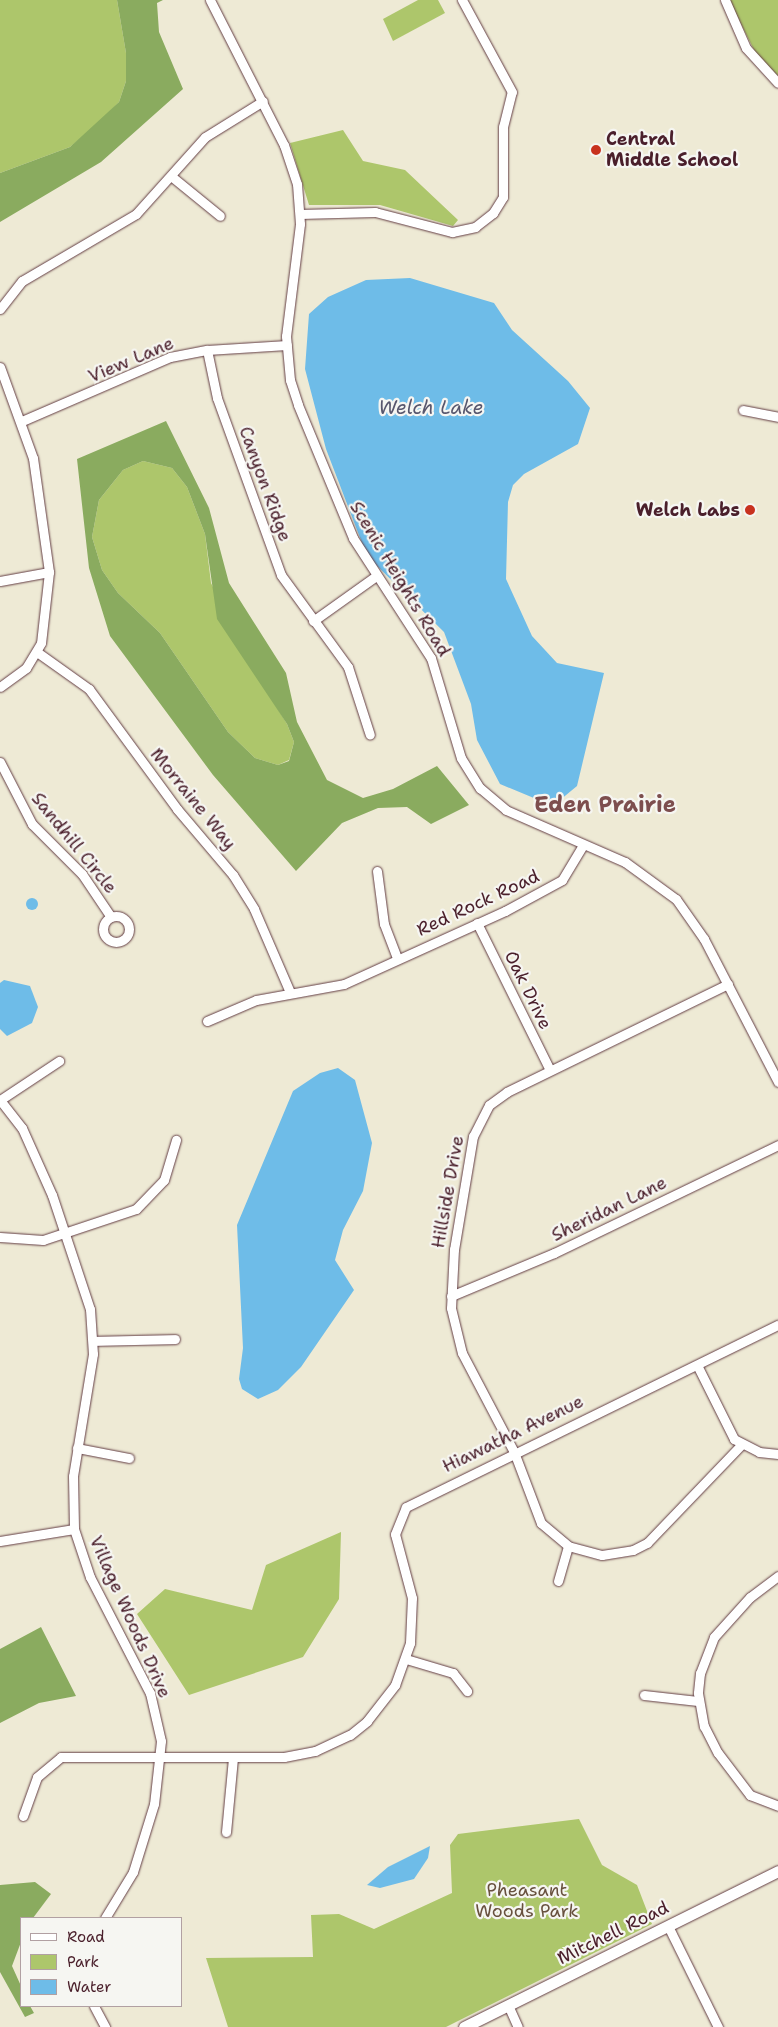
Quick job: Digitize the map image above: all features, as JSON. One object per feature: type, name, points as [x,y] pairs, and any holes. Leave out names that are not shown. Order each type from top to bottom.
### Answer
[{"type":"main road","name":"Mitchell Road","points":[[464,2027],[778,1871]]},
{"type":"street","name":"Scenic Heights Road","points":[[210,0],[263,101],[291,160],[300,214],[286,345],[290,380],[335,502],[376,576],[432,658],[458,750],[480,788],[522,819],[640,870],[670,892],[692,920],[728,984],[778,1082]]},
{"type":"street","points":[[300,214],[375,212],[452,232],[475,227],[493,213],[502,197],[503,126],[512,92],[462,0]]},
{"type":"street","points":[[725,0],[746,48],[778,83]]},
{"type":"street","points":[[0,306],[31,274],[122,225],[216,128],[263,101]]},
{"type":"street","points":[[171,176],[220,216]]},
{"type":"street","name":"View Lane","points":[[22,421],[170,357],[207,350],[286,345]]},
{"type":"street","name":"Canyon Ridge","points":[[207,350],[217,398],[276,562],[291,593],[348,667],[370,735]]},
{"type":"street","points":[[0,367],[22,421],[33,458],[49,572],[46,627],[37,652],[26,668],[0,687]]},
{"type":"street","points":[[743,410],[778,418]]},
{"type":"street","points":[[0,581],[49,572]]},
{"type":"street","points":[[313,621],[376,576]]},
{"type":"street","name":"Morraine Way","points":[[37,652],[89,689],[177,809],[233,874],[254,909],[290,992]]},
{"type":"street","name":"Sandhill Circle","points":[[0,762],[32,824],[82,874],[111,917]]},
{"type":"street","name":"Red Rock Road","points":[[207,1021],[256,1000],[290,992],[344,984],[397,958],[477,923],[562,880],[583,845]]},
{"type":"street","points":[[377,871],[384,924],[397,958]]},
{"type":"street","name":"Oak Drive","points":[[477,923],[550,1070]]},
{"type":"street","name":"Hillside Drive","points":[[568,1546],[541,1523],[514,1452],[462,1352],[452,1322],[451,1296],[454,1249],[478,1122],[496,1099],[550,1070],[728,984]]},
{"type":"street","name":"Village Woods Drive","points":[[59,1061],[0,1100],[22,1128],[65,1232],[90,1309],[94,1341],[77,1448],[74,1529],[90,1577],[150,1693],[162,1756],[154,1804],[133,1872],[107,1917]]},
{"type":"street","points":[[0,1237],[34,1242],[125,1215],[147,1201],[164,1180],[176,1140]]},
{"type":"street","name":"Sheridan Lane","points":[[451,1296],[554,1253],[778,1145]]},
{"type":"street","name":"Hiawatha Avenue","points":[[23,1816],[37,1777],[61,1757],[162,1756],[233,1758],[297,1756],[350,1735],[382,1704],[406,1659],[413,1620],[408,1576],[395,1534],[401,1515],[427,1494],[778,1325]]},
{"type":"street","points":[[94,1341],[175,1339]]},
{"type":"street","points":[[698,1365],[724,1424],[742,1444],[759,1452],[778,1454]]},
{"type":"street","points":[[558,1582],[568,1546],[602,1555],[633,1550],[647,1542],[742,1444]]},
{"type":"street","points":[[77,1448],[129,1458]]},
{"type":"street","points":[[0,1541],[74,1529]]},
{"type":"street","points":[[778,1576],[750,1596],[714,1637],[700,1673],[698,1701],[710,1740],[742,1786],[760,1802],[778,1806]]},
{"type":"street","points":[[406,1659],[453,1673],[467,1691]]},
{"type":"street","points":[[644,1695],[698,1701]]},
{"type":"street","points":[[226,1832],[233,1758]]},
{"type":"street","points":[[668,1926],[718,2027]]},
{"type":"street","points":[[508,2005],[518,2027]]},
{"type":"street","points":[[95,2007],[106,2027]]},
{"type":"green space","points":[[0,0],[117,0],[126,53],[126,81],[119,102],[99,123],[70,147],[0,173]]},
{"type":"green space","points":[[117,0],[163,0],[157,3],[159,32],[183,89],[101,162],[0,222],[0,173],[70,147],[119,102],[126,81],[126,53]]},
{"type":"green space","points":[[418,0],[438,0],[445,13],[393,41],[383,19]]},
{"type":"green space","points":[[729,0],[778,0],[778,76],[755,52]]},
{"type":"green space","points":[[343,130],[363,161],[405,170],[458,220],[453,226],[380,205],[309,205],[290,143]]},
{"type":"green space","points":[[166,421],[209,508],[229,583],[286,673],[297,722],[327,780],[363,798],[393,789],[437,766],[469,805],[431,824],[407,807],[378,808],[342,823],[296,871],[213,775],[110,636],[89,568],[77,459]],"holes":[[[143,461],[172,468],[187,487],[205,534],[217,619],[287,724],[294,742],[289,761],[278,765],[255,758],[228,732],[160,633],[118,593],[102,570],[92,537],[99,500],[123,470]]]},
{"type":"green space","points":[[143,461],[172,468],[187,487],[205,534],[211,583],[255,672],[287,724],[294,742],[289,760],[278,765],[255,758],[228,732],[160,633],[118,593],[102,570],[92,537],[99,500],[123,470]]},
{"type":"green space","points":[[341,1532],[339,1599],[303,1657],[189,1695],[137,1614],[165,1589],[252,1610],[266,1565]]},
{"type":"green space","points":[[41,1627],[76,1696],[39,1703],[0,1723],[0,1649]]},
{"type":"green space","name":"Pheasant Woods Park","points":[[579,1819],[602,1865],[637,1885],[652,1924],[446,2027],[228,2027],[206,1958],[313,1957],[311,1915],[339,1914],[374,1929],[452,1893],[450,1845],[458,1834]]},
{"type":"green space","points":[[35,1882],[51,1894],[34,1917],[20,1917],[20,1945],[12,1966],[20,1984],[20,2007],[31,2007],[34,2013],[25,2017],[0,1972],[0,1885]]},
{"type":"water","name":"Welch Lake","points":[[410,278],[494,303],[512,330],[568,381],[590,408],[578,444],[524,474],[513,485],[508,502],[506,579],[532,636],[557,663],[604,673],[577,786],[560,800],[541,801],[500,784],[477,740],[471,704],[444,632],[367,556],[326,449],[305,369],[309,314],[328,297],[366,280]]},
{"type":"water","points":[[32,898],[38,904],[32,910],[26,904]]},
{"type":"water","points":[[4,980],[30,986],[38,1007],[32,1023],[7,1036],[0,1029],[0,983]]},
{"type":"water","points":[[338,1068],[355,1080],[372,1143],[363,1191],[343,1230],[335,1260],[354,1290],[301,1367],[278,1390],[258,1399],[242,1389],[239,1379],[243,1348],[237,1225],[293,1091],[320,1073]]},
{"type":"water","points":[[430,1846],[428,1858],[414,1879],[380,1888],[367,1885],[388,1867]]},
{"type":"place","name":"Central Middle School","points":[[596,150]]},
{"type":"place","name":"Welch Labs","points":[[750,510]]},
{"type":"district","name":"Eden Prairie","points":[[605,805]]}]
